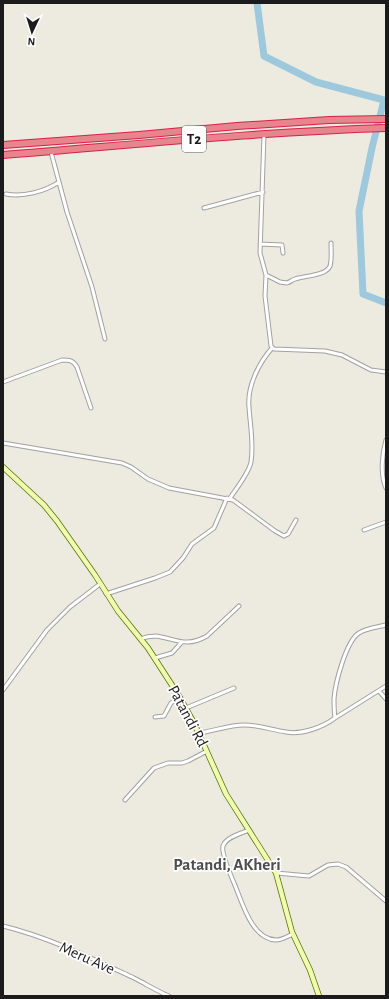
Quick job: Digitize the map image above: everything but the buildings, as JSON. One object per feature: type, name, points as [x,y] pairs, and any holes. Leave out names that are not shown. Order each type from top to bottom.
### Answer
[{"type":"highway","name":"T2","points":[[3,145],[237,126],[329,120],[386,119]]},
{"type":"highway","name":"T2","points":[[3,155],[230,136],[264,135],[320,130],[386,128]]},
{"type":"highway","points":[[140,135],[141,144]]},
{"type":"highway","points":[[110,137],[111,146]]},
{"type":"street","points":[[264,135],[260,253],[266,276],[266,303],[272,348]]},
{"type":"street","points":[[51,152],[75,238],[92,287],[105,339]]},
{"type":"street","points":[[6,194],[11,195],[30,193],[47,188],[59,182]]},
{"type":"street","points":[[204,208],[263,192]]},
{"type":"street","points":[[266,276],[280,282],[287,283],[295,279],[310,277],[324,271],[329,268],[330,265],[331,243]]},
{"type":"street","points":[[260,244],[282,245],[283,253]]},
{"type":"street","points":[[272,348],[325,351],[342,355],[371,370],[386,372]]},
{"type":"street","points":[[106,594],[170,572],[183,558],[192,544],[214,528],[228,498],[244,477],[251,464],[252,449],[248,401],[255,375],[272,348]]},
{"type":"street","points":[[3,382],[62,360],[72,361],[77,367],[91,408]]},
{"type":"street","points":[[386,440],[383,459],[383,476],[386,488]]},
{"type":"street","points":[[3,443],[122,463],[131,467],[148,479],[169,488],[228,498],[238,502],[282,535],[288,534],[296,520]]},
{"type":"street","name":"Patandi Rd","points":[[3,468],[44,505],[57,521],[118,612],[155,658],[186,708],[199,733],[226,794],[276,873],[282,899],[293,934],[310,970],[319,996]]},
{"type":"street","points":[[364,530],[386,522]]},
{"type":"street","points":[[3,690],[47,630],[70,607],[100,584]]},
{"type":"street","points":[[140,638],[155,636],[181,643],[187,643],[207,636],[239,606]]},
{"type":"street","points":[[335,718],[335,695],[339,675],[348,649],[354,638],[359,632],[386,625]]},
{"type":"street","points":[[155,658],[172,653],[181,643]]},
{"type":"street","points":[[199,733],[243,725],[260,726],[286,732],[295,732],[321,727],[386,686]]},
{"type":"street","points":[[186,708],[234,688]]},
{"type":"street","points":[[379,691],[386,699]]},
{"type":"street","points":[[155,717],[164,716],[171,703],[180,698]]},
{"type":"street","points":[[125,800],[154,768],[168,763],[182,763],[207,751]]},
{"type":"street","points":[[249,830],[228,840],[223,846],[223,851],[229,870],[244,910],[252,925],[266,937],[276,940],[293,934]]},
{"type":"street","points":[[276,873],[309,876],[328,865],[338,864],[346,867],[386,901]]},
{"type":"street","name":"Meru Ave","points":[[3,926],[26,932],[72,950],[135,978],[169,996]]},
{"type":"waterway","points":[[257,3],[264,56],[316,82],[384,100],[359,211],[363,294],[386,303]]},
{"type":"district","name":"Patandi, AKheri","points":[[227,864]]}]
